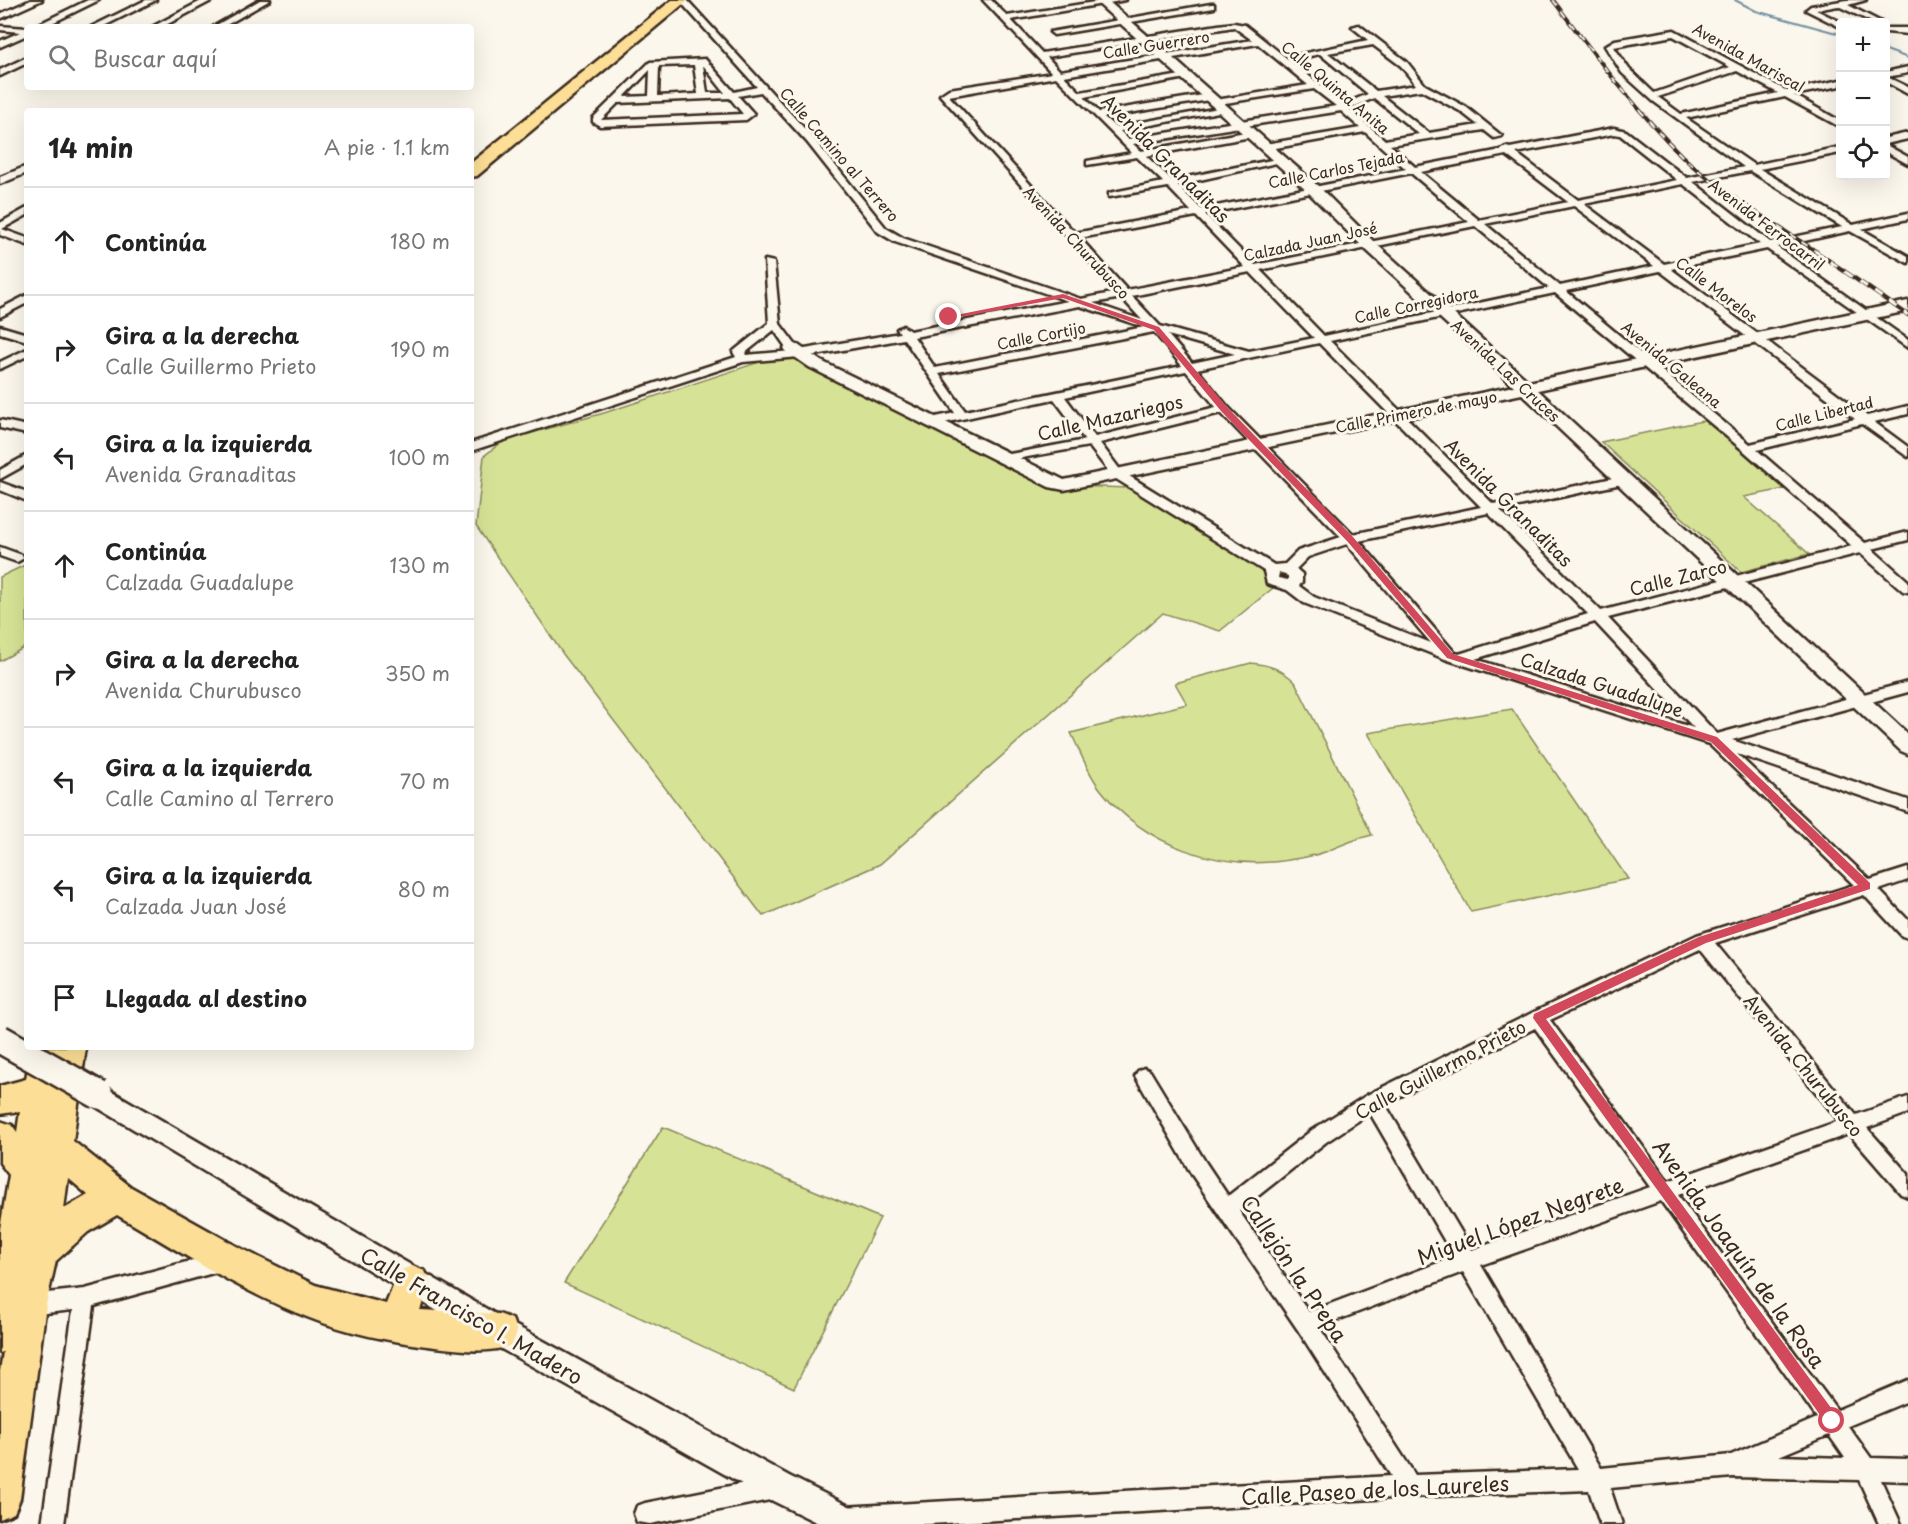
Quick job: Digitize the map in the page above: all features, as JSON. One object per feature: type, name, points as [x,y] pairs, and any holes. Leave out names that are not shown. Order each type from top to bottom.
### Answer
[{"type":"highway","points":[[474,161],[671,0]]},
{"type":"highway","points":[[474,170],[682,0]]},
{"type":"highway","points":[[0,1335],[46,1050]]},
{"type":"highway","points":[[0,1499],[28,1305],[40,1253],[70,1050]]},
{"type":"highway","points":[[0,1101],[40,1088]]},
{"type":"highway","points":[[0,1136],[26,1171]]},
{"type":"highway","points":[[56,1147],[95,1181],[119,1198],[228,1260],[310,1301],[397,1324],[451,1332],[499,1332]]},
{"type":"highway","points":[[40,1253],[67,1225],[94,1208],[119,1198]]},
{"type":"highway","points":[[397,1324],[412,1283]]},
{"type":"street","points":[[0,17],[38,0]]},
{"type":"street","points":[[43,24],[95,0]]},
{"type":"street","points":[[101,24],[152,0]]},
{"type":"street","points":[[162,24],[209,0]]},
{"type":"street","points":[[222,24],[266,0]]},
{"type":"street","name":"Calle Camino al Terrero","points":[[682,0],[810,140],[882,230],[899,240],[1079,302],[1156,328],[1249,355]]},
{"type":"street","name":"Avenida Granaditas","points":[[987,0],[1097,115],[1171,184],[1322,340],[1598,616],[1714,740],[1866,886],[1908,931]]},
{"type":"street","points":[[1004,19],[1122,0]]},
{"type":"street","points":[[1836,23],[1810,9],[1862,0]]},
{"type":"street","name":"Avenida Las Cruces","points":[[1102,2],[1313,189],[1368,244],[1527,388],[1622,480],[1735,582],[1908,746]]},
{"type":"street","points":[[1840,4],[1869,18]]},
{"type":"street","points":[[1054,32],[1211,6]]},
{"type":"street","name":"Calle Quinta Anita","points":[[1144,39],[1234,25],[1242,27],[1340,105],[1412,169]]},
{"type":"street","points":[[1356,27],[1404,64],[1420,85],[1463,109],[1497,136]]},
{"type":"street","points":[[0,28],[24,31]]},
{"type":"street","points":[[1890,29],[1908,31]]},
{"type":"street","points":[[0,44],[24,32]]},
{"type":"street","name":"Avenida Mariscal","points":[[1652,96],[1629,76],[1609,46],[1674,33],[1836,122]]},
{"type":"street","points":[[1040,56],[1144,39]]},
{"type":"street","name":"Calle Guerrero","points":[[944,95],[959,90],[1258,41]]},
{"type":"street","points":[[1296,56],[1373,42]]},
{"type":"street","points":[[1332,49],[1356,68],[1359,81]]},
{"type":"street","points":[[1322,52],[1427,136]]},
{"type":"street","points":[[698,61],[703,96]]},
{"type":"street","points":[[698,61],[708,63],[749,114],[746,117],[600,123],[596,120],[650,65],[655,64],[698,61]]},
{"type":"street","points":[[0,74],[24,62]]},
{"type":"street","points":[[653,98],[655,64]]},
{"type":"street","points":[[1652,96],[1737,68]]},
{"type":"street","points":[[1890,76],[1908,70]]},
{"type":"street","points":[[1078,94],[1187,77]]},
{"type":"street","points":[[1890,80],[1908,91]]},
{"type":"street","points":[[1679,117],[1836,84]]},
{"type":"street","points":[[1090,163],[1245,129],[1340,105],[1373,92],[1420,85]]},
{"type":"street","points":[[1097,115],[1216,103],[1315,86]]},
{"type":"street","points":[[617,100],[732,94],[762,89]]},
{"type":"street","name":"Avenida Churubusco","points":[[944,95],[1156,328],[1224,409],[1350,539],[1455,657]]},
{"type":"street","points":[[1652,96],[1754,168],[1908,261]]},
{"type":"street","points":[[1113,130],[1216,103]]},
{"type":"street","points":[[1389,105],[1412,112],[1439,134]]},
{"type":"street","points":[[1383,143],[1484,127]]},
{"type":"street","points":[[1125,142],[1245,129]]},
{"type":"street","points":[[1265,147],[1367,129]]},
{"type":"street","name":"Calle Carlos Tejada","points":[[1071,237],[1608,131]]},
{"type":"street","name":"Avenida Ferrocarril","points":[[1608,131],[1623,133],[1768,245],[1908,345]]},
{"type":"street","points":[[1890,140],[1908,136]]},
{"type":"street","name":"Calle Morelos","points":[[1506,150],[1908,453]]},
{"type":"street","points":[[1890,150],[1908,161]]},
{"type":"street","name":"Calzada Juan José","points":[[741,355],[790,352],[1124,294],[1836,151]]},
{"type":"street","points":[[1112,195],[1281,161]]},
{"type":"street","name":"Avenida Galeana","points":[[1412,169],[1748,448],[1908,588]]},
{"type":"street","points":[[0,181],[24,170]]},
{"type":"street","points":[[0,226],[24,213]]},
{"type":"street","name":"Calle Corregidora","points":[[930,422],[1322,340],[1443,312],[1908,216]]},
{"type":"street","points":[[0,232],[24,241]]},
{"type":"street","points":[[769,262],[776,324],[790,352],[1003,459]]},
{"type":"street","name":"Calzada Juan José","points":[[904,331],[1063,296]]},
{"type":"street","points":[[0,314],[24,300]]},
{"type":"street","name":"Calle Primero de mayo","points":[[1003,459],[1064,485],[1908,306]]},
{"type":"street","points":[[474,446],[741,355],[776,324]]},
{"type":"street","name":"Calle Cortijo","points":[[932,372],[1156,328]]},
{"type":"street","points":[[0,329],[24,337]]},
{"type":"street","points":[[904,331],[961,414]]},
{"type":"street","points":[[0,366],[24,354]]},
{"type":"street","points":[[474,437],[741,355]]},
{"type":"street","points":[[1058,395],[1091,442],[1118,474],[1272,570],[1288,569],[1303,554],[1350,539],[1622,480]]},
{"type":"street","name":"Calle Mazariegos","points":[[1003,459],[1091,442],[1224,409]]},
{"type":"street","name":"Calle Libertad","points":[[1748,448],[1908,410]]},
{"type":"street","points":[[0,424],[24,429]]},
{"type":"street","points":[[0,475],[24,461]]},
{"type":"street","points":[[0,486],[24,496]]},
{"type":"street","name":"Calle Zarco","points":[[1455,657],[1598,616],[1908,536]]},
{"type":"street","points":[[0,551],[17,558]]},
{"type":"street","points":[[1288,569],[1296,576],[1295,582],[1289,585]]},
{"type":"street","name":"Calzada Guadalupe","points":[[1272,570],[1268,575],[1272,582],[1289,585],[1309,600],[1455,657],[1714,740],[1908,806]]},
{"type":"street","points":[[1714,740],[1908,687]]},
{"type":"street","name":"Calle Guillermo Prieto","points":[[1226,1209],[1319,1136],[1373,1101],[1538,1018],[1703,940],[1908,874]]},
{"type":"street","name":"Avenida Churubusco","points":[[1703,940],[1852,1124],[1908,1188]]},
{"type":"street","name":"Avenida Joaquín de la Rosa","points":[[1538,1018],[1832,1421],[1865,1469],[1890,1524]]},
{"type":"street","name":"Calle Francisco I. Madero","points":[[0,1039],[99,1095],[412,1283],[843,1522]]},
{"type":"street","name":"Callejón la Prepa","points":[[1144,1076],[1226,1209],[1305,1323],[1410,1486]]},
{"type":"street","points":[[1373,1101],[1596,1479],[1611,1524]]},
{"type":"street","name":"Miguel López Negrete","points":[[1305,1323],[1467,1261],[1908,1105]]},
{"type":"street","points":[[28,1305],[85,1299],[228,1260]]},
{"type":"street","points":[[53,1524],[85,1299]]},
{"type":"street","points":[[1733,1466],[1832,1421],[1908,1390]]},
{"type":"street","name":"Calle Paseo de los Laureles","points":[[843,1522],[1410,1486],[1596,1479],[1733,1466],[1908,1470]]},
{"type":"street","points":[[645,1514],[778,1487]]},
{"type":"green space","points":[[775,357],[813,357],[1072,486],[1130,488],[1264,567],[1273,588],[1220,631],[1163,613],[880,864],[763,916],[563,654],[476,526],[484,456],[503,441],[604,413]]},
{"type":"green space","points":[[1712,419],[1794,487],[1744,497],[1809,554],[1741,572],[1601,442]]},
{"type":"green space","points":[[24,565],[24,648],[0,661],[0,577]]},
{"type":"green space","points":[[1251,663],[1275,668],[1295,682],[1372,835],[1307,857],[1263,862],[1236,862],[1185,850],[1161,840],[1119,810],[1096,784],[1071,733],[1187,704],[1175,683]]},
{"type":"green space","points":[[1512,709],[1628,879],[1471,912],[1368,733]]},
{"type":"green space","points":[[663,1127],[880,1218],[794,1388],[564,1283]]},
{"type":"waterway","points":[[1735,0],[1756,11],[1836,33]]},
{"type":"waterway","points":[[1890,51],[1908,58]]},
{"type":"railway","points":[[1553,0],[1631,100],[1682,156],[1729,194],[1817,252]]},
{"type":"railway","points":[[1815,251],[1908,315]]},
{"type":"route","points":[[949,317],[1063,296],[1156,328],[1224,409],[1350,539],[1450,656],[1714,740],[1866,886],[1703,940],[1538,1018],[1832,1421]]}]
